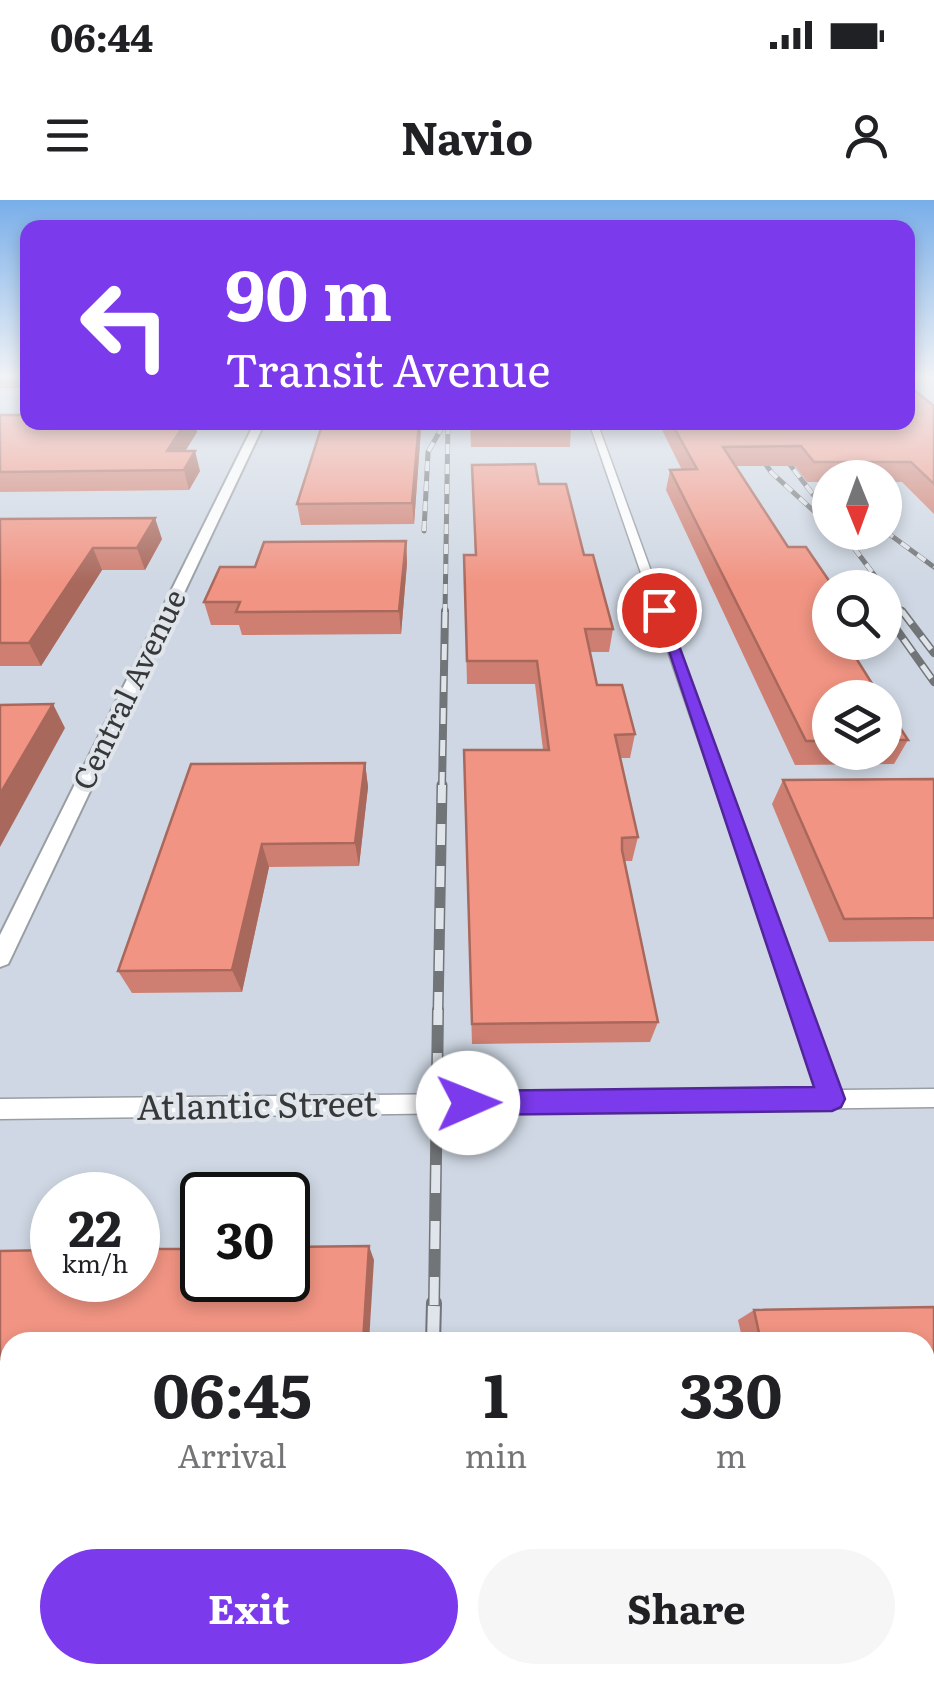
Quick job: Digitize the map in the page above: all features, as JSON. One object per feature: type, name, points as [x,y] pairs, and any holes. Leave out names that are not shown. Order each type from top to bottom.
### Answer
[{"type":"street","name":"Central Avenue","points":[[0,958],[249,444]]},
{"type":"street","points":[[601,444],[832,1099]]},
{"type":"street","name":"Atlantic Street","points":[[0,1109],[934,1098]]},
{"type":"shaded area","points":[[0,444],[934,444],[934,1332],[0,1332]]},
{"type":"building","points":[[0,444],[171,444],[167,451],[195,451],[184,470],[0,472]]},
{"type":"building","points":[[316,444],[417,444],[412,503],[297,504]]},
{"type":"building","points":[[683,444],[934,444],[934,484],[911,462],[902,460],[812,460],[801,446],[723,447],[788,547],[806,547],[822,570],[812,570],[812,660],[857,660],[870,680],[812,680],[812,741],[806,741],[670,470],[697,469]]},
{"type":"building","points":[[535,464],[539,484],[566,484],[584,555],[593,555],[613,629],[585,629],[597,685],[622,685],[635,734],[615,735],[638,837],[622,838],[622,850],[658,1022],[472,1024],[464,750],[549,750],[537,661],[467,661],[464,555],[476,555],[472,465]]},
{"type":"building","points":[[155,518],[137,548],[93,548],[29,643],[0,643],[0,519]]},
{"type":"building","points":[[406,541],[399,611],[236,612],[240,602],[204,602],[220,567],[255,567],[264,542]]},
{"type":"building","points":[[53,704],[0,794],[0,705]]},
{"type":"building","points":[[365,763],[355,843],[262,844],[232,970],[118,971],[191,764]]},
{"type":"building","points":[[934,779],[934,918],[844,919],[783,780]]},
{"type":"building","points":[[369,1246],[364,1332],[0,1332],[0,1251],[30,1250],[30,1302],[160,1302],[160,1249],[180,1249],[180,1302],[310,1302],[310,1247]]},
{"type":"building","points":[[934,1307],[934,1332],[759,1332],[754,1310]]},
{"type":"railway","points":[[424,531],[428,452],[432,444]]},
{"type":"railway","points":[[445,614],[448,444]]},
{"type":"railway","points":[[751,444],[772,473],[812,509]]},
{"type":"railway","points":[[774,444],[812,493]]},
{"type":"railway","points":[[902,543],[934,567]]},
{"type":"railway","points":[[856,550],[870,570]]},
{"type":"railway","points":[[442,788],[445,611]]},
{"type":"railway","points":[[902,611],[934,653]]},
{"type":"railway","points":[[902,637],[934,682]]},
{"type":"railway","points":[[438,1013],[442,785]]},
{"type":"railway","points":[[434,1305],[438,1010]]},
{"type":"railway","points":[[433,1332],[434,1303]]},
{"type":"route","points":[[468,1103],[832,1099],[659,610]]}]
